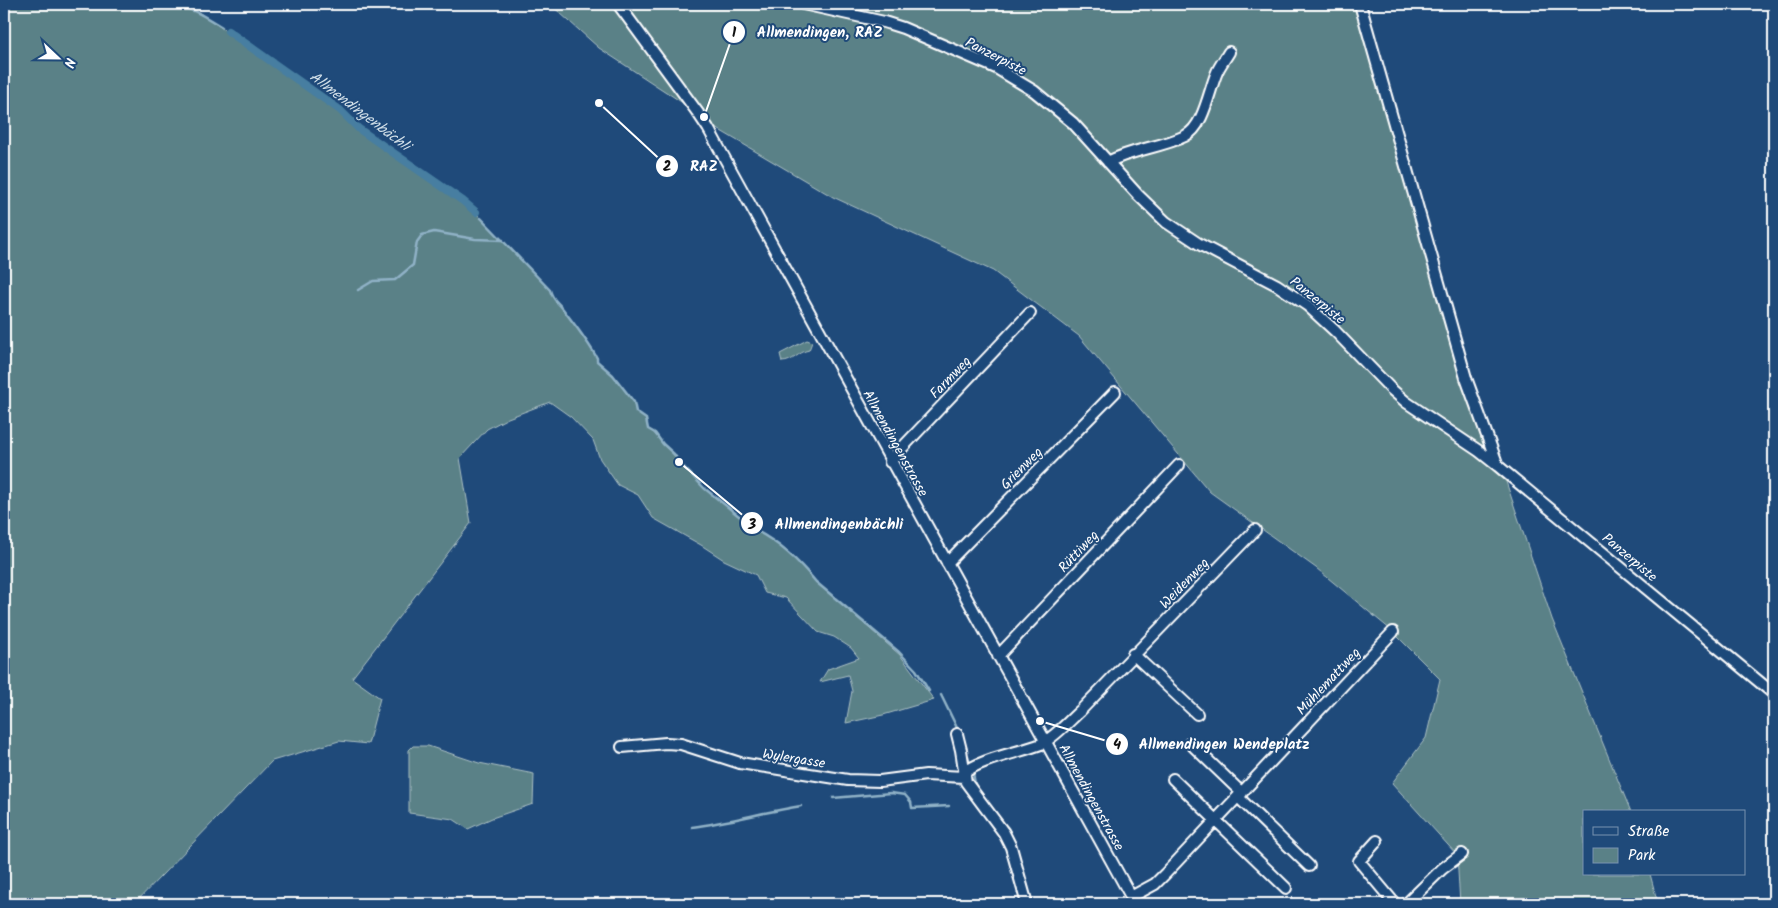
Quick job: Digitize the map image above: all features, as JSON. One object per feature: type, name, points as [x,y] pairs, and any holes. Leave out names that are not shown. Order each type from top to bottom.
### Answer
[{"type":"street","name":"Allmendingenstrasse","points":[[618,4],[703,120],[1133,900]]},
{"type":"street","name":"Panzerpiste","points":[[804,4],[890,24],[922,35],[996,68],[1034,91],[1073,123],[1138,195],[1166,222],[1199,244],[1278,285],[1308,306],[1401,398],[1498,466],[1774,694]]},
{"type":"street","points":[[1360,4],[1466,378],[1476,410],[1498,466]]},
{"type":"street","points":[[1108,162],[1122,154],[1187,135],[1198,123],[1218,71],[1229,52]]},
{"type":"street","name":"Farmweg","points":[[890,462],[1030,313]]},
{"type":"street","name":"Grienweg","points":[[947,563],[1115,392]]},
{"type":"street","name":"Rüttiweg","points":[[998,656],[1179,465]]},
{"type":"street","name":"Weidenweg","points":[[1046,740],[1071,720],[1255,530]]},
{"type":"street","name":"Mühlemattweg","points":[[1133,900],[1160,880],[1393,632]]},
{"type":"street","points":[[1133,654],[1197,714]]},
{"type":"street","points":[[957,734],[964,775],[968,786],[999,826],[1011,847],[1027,904]]},
{"type":"street","points":[[964,775],[975,766],[1046,740]]},
{"type":"street","points":[[1190,742],[1309,866]]},
{"type":"street","name":"Wylergasse","points":[[622,747],[666,743],[681,744],[740,763],[848,780],[880,781],[926,775],[964,775]]},
{"type":"street","points":[[1173,779],[1286,888]]},
{"type":"street","points":[[1377,841],[1359,861],[1395,904]]},
{"type":"street","points":[[1406,904],[1442,869],[1462,854]]},
{"type":"green space","points":[[4,4],[174,4],[197,11],[340,110],[359,129],[463,201],[550,290],[554,299],[589,345],[597,361],[613,375],[634,402],[636,412],[646,419],[648,429],[655,434],[696,480],[717,499],[750,523],[753,529],[771,539],[787,552],[816,582],[900,655],[934,700],[883,715],[846,723],[852,691],[848,675],[820,682],[828,669],[859,658],[851,648],[834,637],[818,632],[786,598],[765,593],[756,575],[724,560],[653,518],[638,495],[618,485],[600,459],[593,440],[571,417],[550,402],[508,418],[487,429],[460,458],[471,523],[352,678],[380,698],[368,744],[339,741],[272,761],[134,904],[4,904]]},
{"type":"green space","points":[[550,4],[1358,4],[1403,174],[1552,619],[1630,810],[1583,810],[1583,876],[1651,876],[1658,904],[1460,904],[1457,855],[1392,783],[1426,738],[1440,679],[1391,630],[1316,568],[1210,492],[1079,336],[993,271],[833,197],[709,124],[689,107],[599,48]]},
{"type":"green space","points":[[807,340],[812,342],[809,350],[786,362],[782,362],[780,354]]},
{"type":"green space","points":[[413,746],[428,746],[479,763],[534,774],[533,804],[492,818],[468,829],[453,819],[409,813],[409,750]]},
{"type":"waterway","name":"Allmendingenbächli","points":[[166,4],[196,12],[222,27]]},
{"type":"waterway","name":"Allmendingenbächli","points":[[228,31],[340,110],[359,129],[476,212]]},
{"type":"waterway","name":"Allmendingenbächli","points":[[481,218],[550,290],[554,299],[589,345],[597,361],[613,375],[634,402],[636,412],[646,419],[648,429],[655,433],[679,462],[704,488],[750,523],[753,529],[771,539],[787,552],[816,582],[899,652],[916,670],[929,691]]},
{"type":"waterway","points":[[358,290],[373,281],[395,280],[413,265],[417,242],[422,235],[434,232],[475,239],[503,240]]},
{"type":"waterway","name":"Allmendingenbächli","points":[[941,695],[959,732]]},
{"type":"waterway","name":"Allmendingenbächli","points":[[966,751],[970,764]]},
{"type":"waterway","points":[[973,773],[976,789]]},
{"type":"waterway","points":[[833,798],[891,793],[905,795],[911,802],[912,808],[949,806]]},
{"type":"waterway","points":[[692,827],[801,806]]},
{"type":"waterway","points":[[1002,822],[1010,833]]},
{"type":"place","name":"RAZ","points":[[599,103]]},
{"type":"place","name":"Allmendingen, RAZ","points":[[704,117]]},
{"type":"place","name":"Allmendingenbächli","points":[[679,462]]},
{"type":"place","name":"Allmendingen Wendeplatz","points":[[1040,721]]}]
